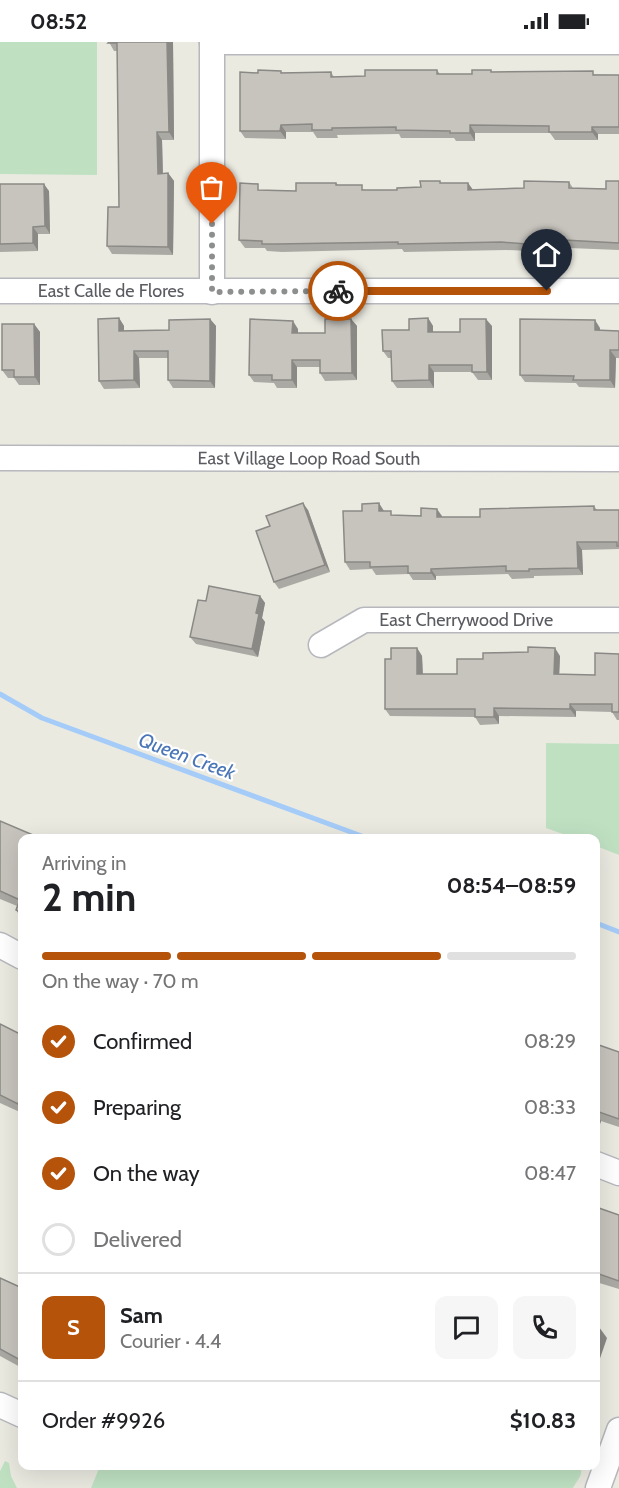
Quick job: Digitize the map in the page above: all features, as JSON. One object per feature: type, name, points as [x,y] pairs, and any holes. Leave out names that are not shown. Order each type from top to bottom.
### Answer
[{"type":"street","points":[[212,292],[212,42],[619,42]]},
{"type":"street","name":"East Calle de Flores","points":[[0,291],[619,291]]},
{"type":"street","name":"East Village Loop Road South","points":[[0,458],[619,459]]},
{"type":"street","name":"East Cherrywood Drive","points":[[321,645],[364,620],[619,620]]},
{"type":"street","points":[[0,945],[18,955]]},
{"type":"street","points":[[600,1166],[619,1173]]},
{"type":"street","points":[[0,1405],[18,1413]]},
{"type":"street","points":[[598,1488],[611,1445]]},
{"type":"green space","points":[[0,42],[97,42],[97,175],[0,174]]},
{"type":"green space","points":[[546,743],[619,744],[619,855],[600,848],[600,834],[563,834],[546,828]]},
{"type":"green space","points":[[5,1461],[9,1463],[11,1476],[17,1488],[0,1488],[0,1471]]},
{"type":"green space","points":[[581,1470],[581,1472],[573,1488],[91,1488],[98,1471]]},
{"type":"building","points":[[109,42],[167,42],[169,132],[157,132],[158,174],[168,173],[168,247],[107,246],[108,207],[119,207],[117,43]]},
{"type":"building","points":[[258,70],[281,71],[281,73],[331,72],[331,77],[365,76],[365,70],[437,70],[437,74],[472,74],[472,70],[491,70],[491,72],[593,71],[593,75],[619,75],[619,127],[592,127],[592,132],[549,132],[549,126],[470,125],[470,133],[450,133],[450,131],[396,130],[396,127],[312,130],[312,124],[281,125],[280,131],[240,131],[240,72],[258,73]]},
{"type":"building","points":[[420,181],[468,183],[468,190],[524,188],[524,181],[569,182],[569,188],[606,189],[606,181],[619,181],[619,243],[564,240],[526,241],[526,244],[501,242],[398,244],[398,242],[262,244],[262,241],[239,240],[240,183],[258,184],[258,190],[296,191],[296,183],[336,183],[336,185],[362,185],[362,190],[397,190],[397,188],[421,187]]},
{"type":"building","points":[[0,184],[44,184],[45,226],[33,227],[33,243],[0,244]]},
{"type":"building","points":[[119,318],[119,331],[169,330],[169,320],[210,319],[210,381],[168,380],[168,351],[134,351],[134,380],[99,381],[98,319]]},
{"type":"building","points":[[428,318],[428,332],[460,332],[460,319],[486,319],[487,372],[472,372],[472,365],[429,365],[429,380],[392,381],[391,351],[383,351],[382,330],[409,330],[409,319]]},
{"type":"building","points":[[250,319],[293,321],[292,333],[325,333],[325,319],[351,319],[352,373],[320,373],[320,360],[292,360],[292,380],[272,380],[272,375],[249,375]]},
{"type":"building","points":[[520,319],[595,320],[595,330],[619,331],[619,350],[610,350],[610,380],[573,380],[574,376],[520,375]]},
{"type":"building","points":[[2,324],[34,324],[35,377],[14,377],[14,370],[2,370]]},
{"type":"building","points":[[303,503],[325,565],[274,582],[256,531],[270,526],[266,516]]},
{"type":"building","points":[[379,503],[379,511],[391,511],[391,515],[421,516],[421,508],[437,509],[437,517],[480,517],[480,509],[594,506],[594,510],[619,510],[619,546],[617,542],[577,542],[578,568],[529,569],[529,571],[506,571],[506,566],[431,569],[431,573],[408,573],[408,566],[370,567],[370,562],[345,562],[343,511],[362,511],[362,504]]},
{"type":"building","points":[[209,586],[260,596],[252,649],[190,637],[198,600],[206,601]]},
{"type":"building","points":[[528,647],[555,648],[554,674],[595,675],[595,653],[619,654],[619,712],[612,712],[612,704],[570,704],[570,709],[494,708],[494,717],[475,717],[475,709],[385,709],[385,659],[391,659],[391,648],[417,648],[417,674],[457,674],[457,659],[483,659],[483,653],[528,652]]},
{"type":"building","points":[[0,821],[31,834],[18,834],[18,899],[0,891]]},
{"type":"building","points":[[0,1024],[18,1033],[18,1104],[0,1095]]},
{"type":"building","points":[[600,1045],[619,1052],[619,1119],[600,1112]]},
{"type":"building","points":[[600,1208],[619,1215],[619,1281],[600,1274]]},
{"type":"building","points":[[0,1278],[18,1286],[18,1359],[0,1349]]},
{"type":"waterway","name":"Queen Creek","points":[[0,694],[42,718],[356,834]]},
{"type":"waterway","name":"Queen Creek","points":[[600,925],[619,932]]},
{"type":"way so far","points":[[212,224],[212,292],[338,291]]},
{"type":"route","points":[[338,291],[547,291]]}]
